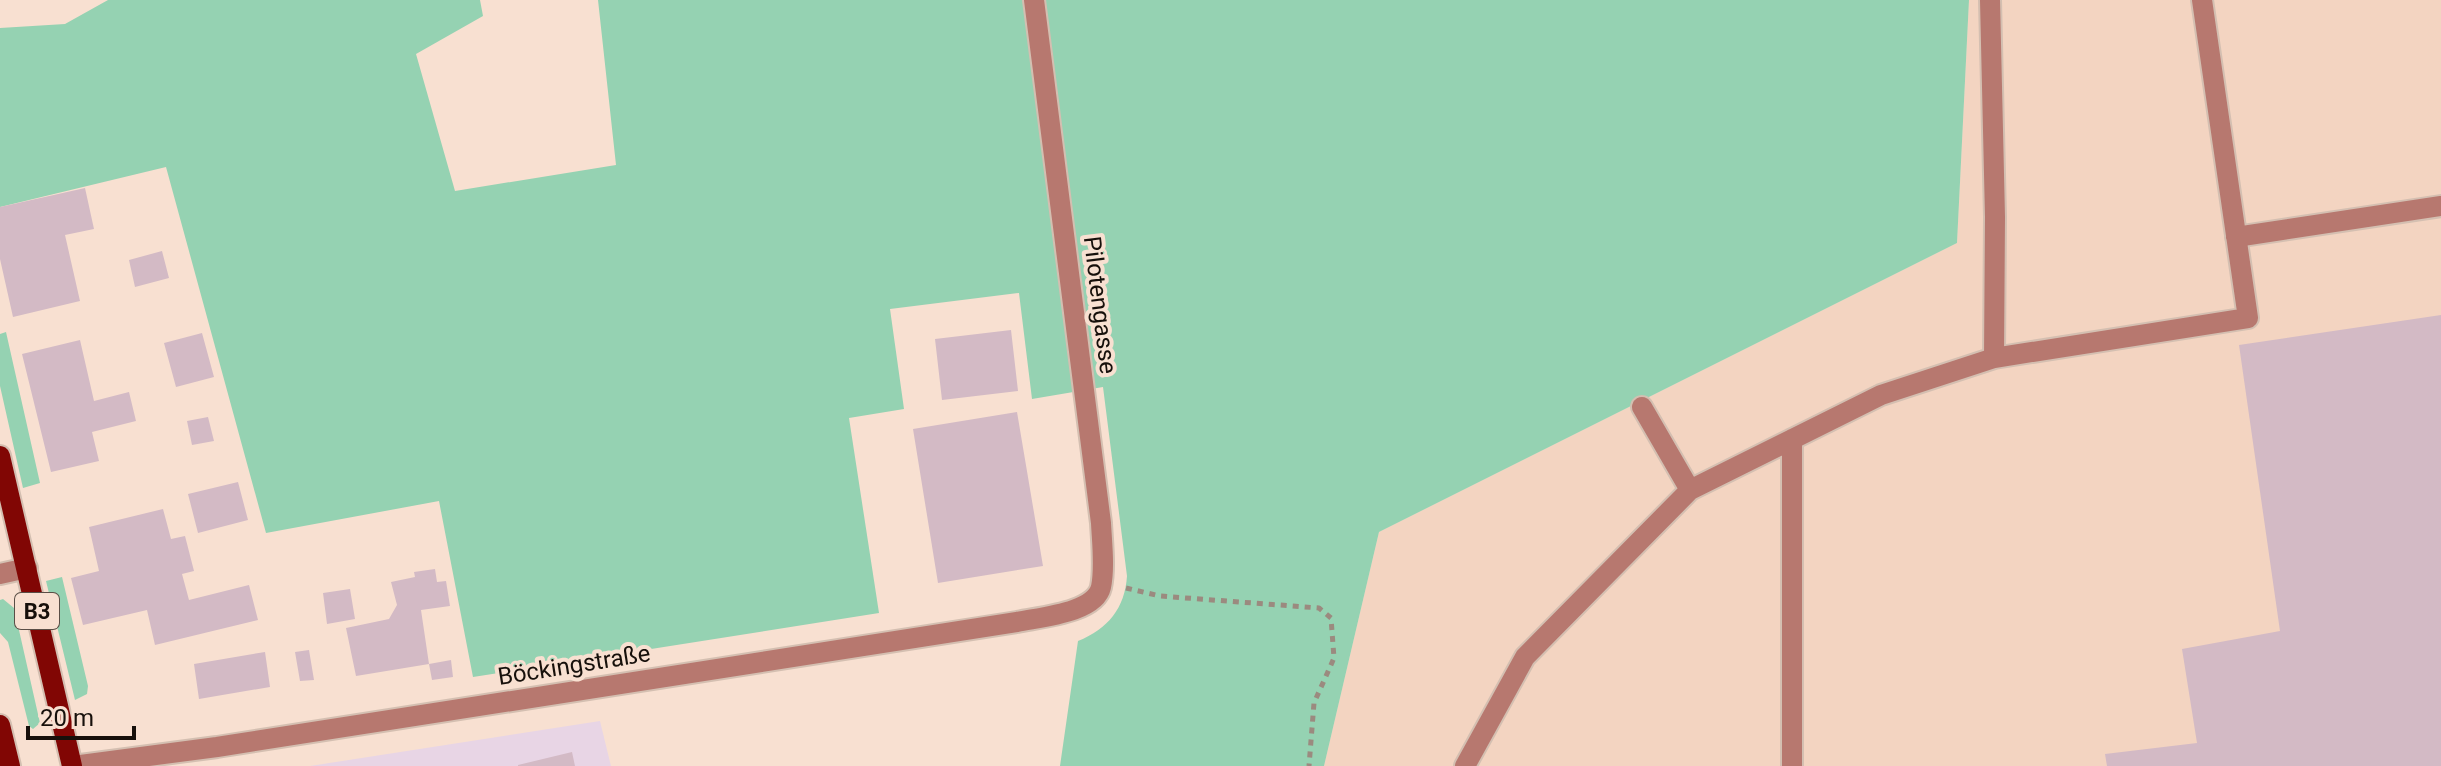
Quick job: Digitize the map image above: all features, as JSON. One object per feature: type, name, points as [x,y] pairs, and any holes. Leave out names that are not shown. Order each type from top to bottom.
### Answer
[{"type":"main road","name":"B3","points":[[0,456],[73,766]]},
{"type":"main road","points":[[0,725],[10,766]]},
{"type":"street","name":"Pilotengasse","points":[[1034,0],[1101,523],[1102,583]]},
{"type":"street","points":[[1990,0],[1995,217],[1994,358]]},
{"type":"street","points":[[1465,766],[1525,657],[1690,490],[1881,395],[1994,358],[2248,318],[2202,0]]},
{"type":"street","points":[[2236,237],[2441,206]]},
{"type":"street","points":[[1642,407],[1690,490]]},
{"type":"street","points":[[1792,439],[1792,766]]},
{"type":"street","points":[[0,574],[27,568]]},
{"type":"street","name":"Böckingstraße","points":[[73,766],[217,747],[1001,624],[1081,607],[1097,597],[1102,583]]},
{"type":"path","points":[[1102,583],[1160,596],[1319,608],[1331,618],[1334,658],[1314,703],[1309,766]]},
{"type":"shaded area","points":[[1969,0],[2441,0],[2441,766],[1324,766],[1379,532],[1957,243]]},
{"type":"shaded area","points":[[600,721],[611,766],[310,766]]},
{"type":"green space","points":[[108,0],[480,0],[483,16],[416,54],[455,191],[616,165],[598,0],[1969,0],[1957,243],[1379,532],[1324,766],[1060,766],[1078,641],[1098,630],[1113,616],[1123,598],[1127,576],[1103,387],[1032,399],[1019,293],[890,309],[904,409],[849,418],[879,613],[473,677],[439,501],[266,533],[166,167],[0,207],[0,28],[65,24]]},
{"type":"green space","points":[[6,332],[40,483],[23,488],[0,386],[0,334]]},
{"type":"green space","points":[[62,577],[88,686],[87,694],[75,700],[46,581]]},
{"type":"green space","points":[[0,600],[14,608],[40,723],[33,729],[29,726],[8,642],[0,633]]},
{"type":"building","points":[[85,188],[94,229],[65,235],[80,301],[13,317],[0,259],[0,207]]},
{"type":"building","points":[[162,251],[169,278],[135,287],[129,260]]},
{"type":"building","points":[[2441,315],[2441,766],[2107,766],[2105,754],[2197,743],[2182,649],[2280,631],[2239,345]]},
{"type":"building","points":[[1011,330],[1018,391],[942,400],[935,339]]},
{"type":"building","points":[[202,333],[214,377],[176,387],[164,343]]},
{"type":"building","points":[[80,340],[94,401],[129,392],[136,421],[92,432],[99,461],[51,472],[22,354]]},
{"type":"building","points":[[1017,412],[1043,566],[938,583],[913,429]]},
{"type":"building","points":[[208,417],[214,441],[192,445],[187,421]]},
{"type":"building","points":[[238,482],[248,520],[198,533],[188,494]]},
{"type":"building","points":[[163,509],[171,539],[185,536],[194,571],[182,574],[189,600],[249,585],[258,620],[155,645],[147,610],[83,625],[71,578],[99,571],[89,527]]},
{"type":"building","points":[[435,569],[437,582],[446,581],[450,606],[421,610],[429,664],[356,676],[346,628],[389,619],[397,605],[391,582],[415,577],[414,572]]},
{"type":"building","points":[[350,589],[355,619],[327,624],[323,593]]},
{"type":"building","points":[[309,650],[314,680],[300,681],[295,652]]},
{"type":"building","points":[[265,652],[270,687],[199,699],[194,664]]},
{"type":"building","points":[[451,660],[453,677],[432,680],[429,664]]},
{"type":"building","points":[[572,752],[575,766],[518,766],[518,765]]}]
